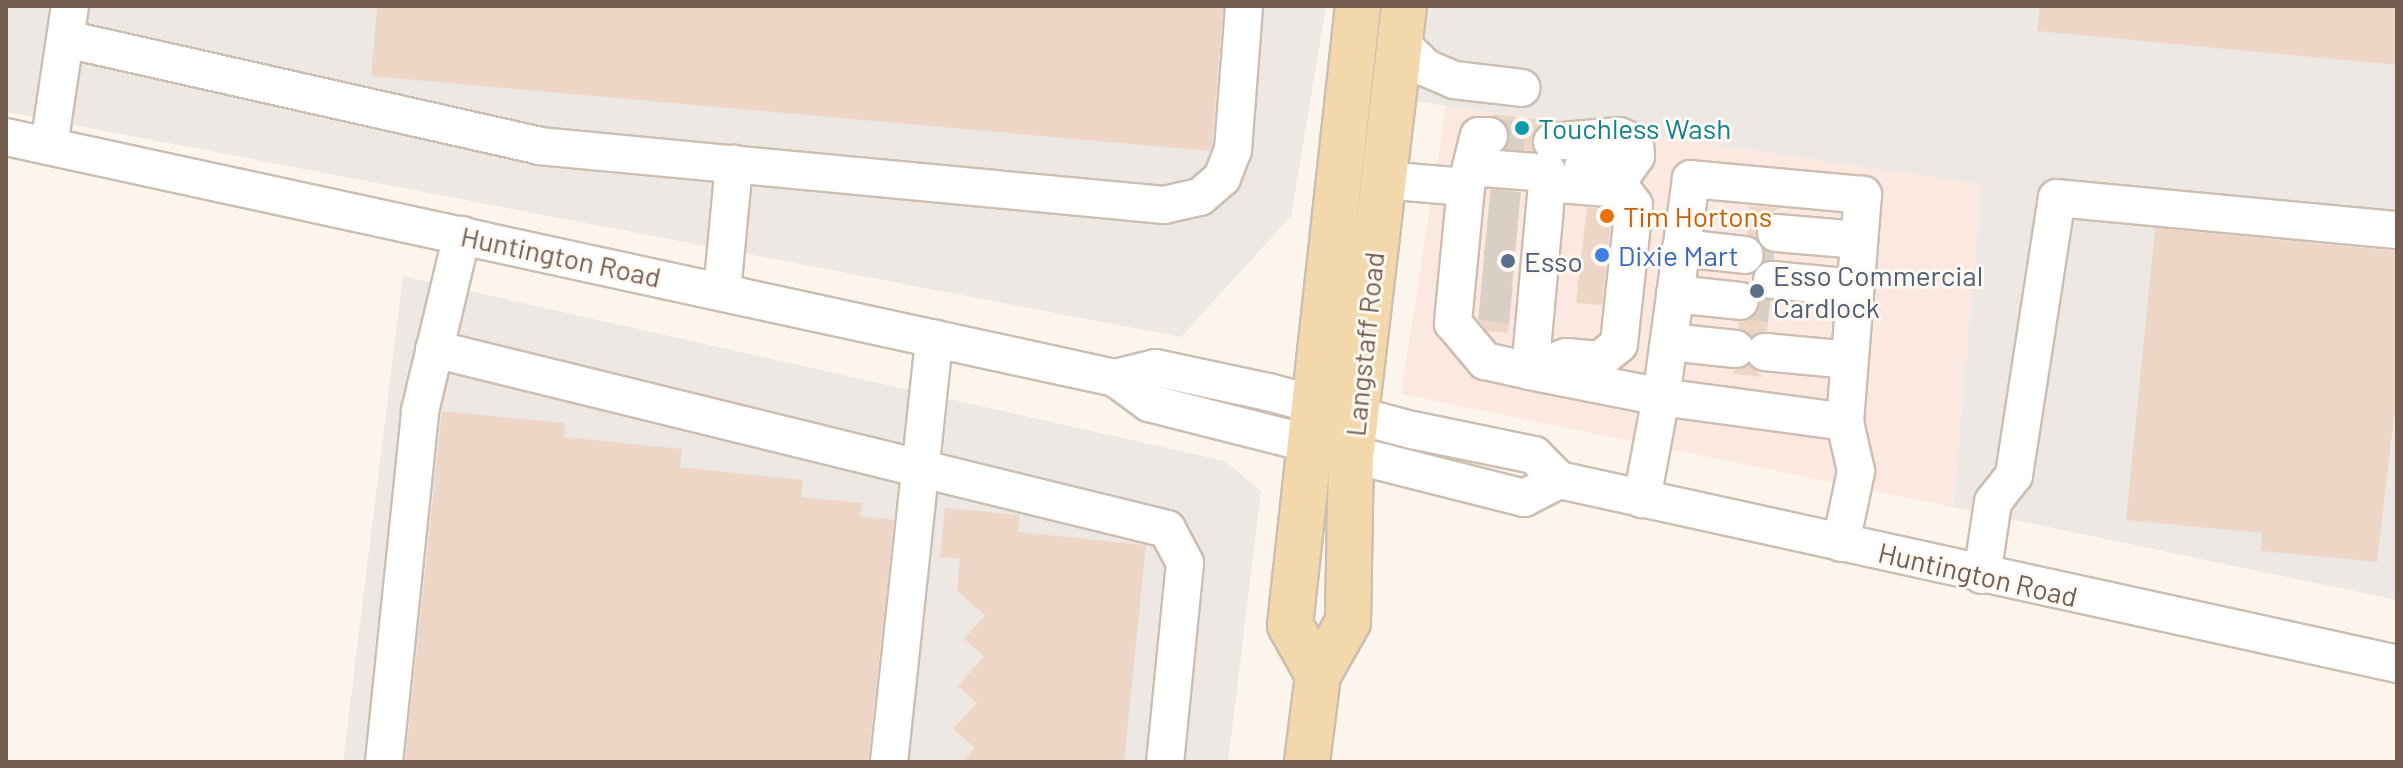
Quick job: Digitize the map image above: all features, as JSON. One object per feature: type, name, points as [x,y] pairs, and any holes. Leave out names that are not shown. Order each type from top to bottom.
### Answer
[{"type":"main road","name":"Langstaff Road","points":[[1318,675],[1290,625],[1358,6]]},
{"type":"main road","name":"Langstaff Road","points":[[1307,762],[1318,675],[1348,622],[1354,437],[1402,25]]},
{"type":"street","points":[[49,146],[68,22],[539,146],[1164,205],[1200,197],[1222,178],[1233,150],[1244,6]]},
{"type":"street","points":[[1402,25],[1426,68],[1454,80],[1522,88]]},
{"type":"street","points":[[1489,136],[1479,136],[1504,236],[1530,371]]},
{"type":"street","name":"Huntington Road","points":[[6,137],[1115,378],[1149,403],[1312,425],[1354,437],[1534,455],[1559,480],[2397,664]]},
{"type":"street","points":[[722,292],[734,164]]},
{"type":"street","points":[[1642,499],[1661,397],[1691,179],[1863,195],[1845,422],[1856,471],[1841,543]]},
{"type":"street","points":[[1383,180],[1504,236]]},
{"type":"street","points":[[1530,371],[1566,357],[1600,360],[1619,344],[1634,205],[1624,192],[1609,188],[1504,236],[1453,323],[1485,361],[1530,371],[1661,397],[1845,422]]},
{"type":"street","points":[[1982,575],[1993,502],[2014,475],[2057,198],[2397,230]]},
{"type":"street","points":[[384,762],[420,411],[462,235]]},
{"type":"street","points":[[1676,283],[1855,300]]},
{"type":"street","points":[[1676,283],[1855,300]]},
{"type":"street","points":[[1676,283],[1855,300]]},
{"type":"street","points":[[889,762],[934,338]]},
{"type":"street","points":[[434,349],[1167,529],[1185,563],[1165,762]]},
{"type":"shaded area","points":[[6,6],[1326,6],[1291,216],[1181,337],[6,112]]},
{"type":"shaded area","points":[[1429,6],[2397,6],[2397,600],[1953,507],[1982,184],[1412,101]]},
{"type":"shaded area","points":[[1446,106],[1982,184],[1953,507],[1401,394]]},
{"type":"shaded area","points":[[403,276],[1225,461],[1261,491],[1228,762],[343,762]]},
{"type":"building","points":[[377,6],[1223,6],[1212,145],[1210,151],[371,76]]},
{"type":"building","points":[[2040,6],[2397,6],[2397,65],[2037,31]]},
{"type":"building","points":[[1492,114],[1554,121],[1533,132],[1534,151],[1505,149],[1507,126]]},
{"type":"building","points":[[1490,190],[1521,192],[1508,333],[1487,331],[1478,320]]},
{"type":"building","points":[[1749,206],[1779,208],[1759,220],[1756,237],[1747,234]]},
{"type":"building","points":[[1587,207],[1612,211],[1602,305],[1576,303]]},
{"type":"building","points":[[2155,228],[2397,251],[2397,391],[2377,562],[2261,551],[2262,533],[2126,520]]},
{"type":"building","points":[[1760,297],[1770,301],[1767,331],[1752,336],[1738,328],[1738,322],[1756,314]]},
{"type":"building","points":[[1749,365],[1763,377],[1733,374],[1734,370]]},
{"type":"building","points":[[442,411],[565,423],[564,437],[682,449],[680,467],[803,480],[801,497],[862,503],[860,516],[894,520],[868,762],[405,762]]},
{"type":"building","points":[[945,508],[1020,515],[1018,532],[1146,545],[1124,762],[962,762],[975,748],[953,729],[977,703],[958,686],[984,656],[964,639],[985,615],[957,591],[960,559],[940,557]]},
{"type":"tunnel","points":[[1489,136],[1552,142]]},
{"type":"tunnel","points":[[1489,207],[1519,210]]},
{"type":"tunnel","points":[[1486,238],[1516,242]]},
{"type":"tunnel","points":[[1745,255],[1774,257]]},
{"type":"tunnel","points":[[1483,271],[1513,274]]},
{"type":"tunnel","points":[[1740,301],[1770,304]]},
{"type":"tunnel","points":[[1480,302],[1511,305]]},
{"type":"place","name":"Touchless Wash","points":[[1522,128]]},
{"type":"place","name":"Tim Hortons","points":[[1607,216]]},
{"type":"place","name":"Dixie Mart","points":[[1602,255]]},
{"type":"place","name":"Esso","points":[[1508,261]]},
{"type":"place","name":"Esso Commercial Cardlock","points":[[1757,291]]}]
